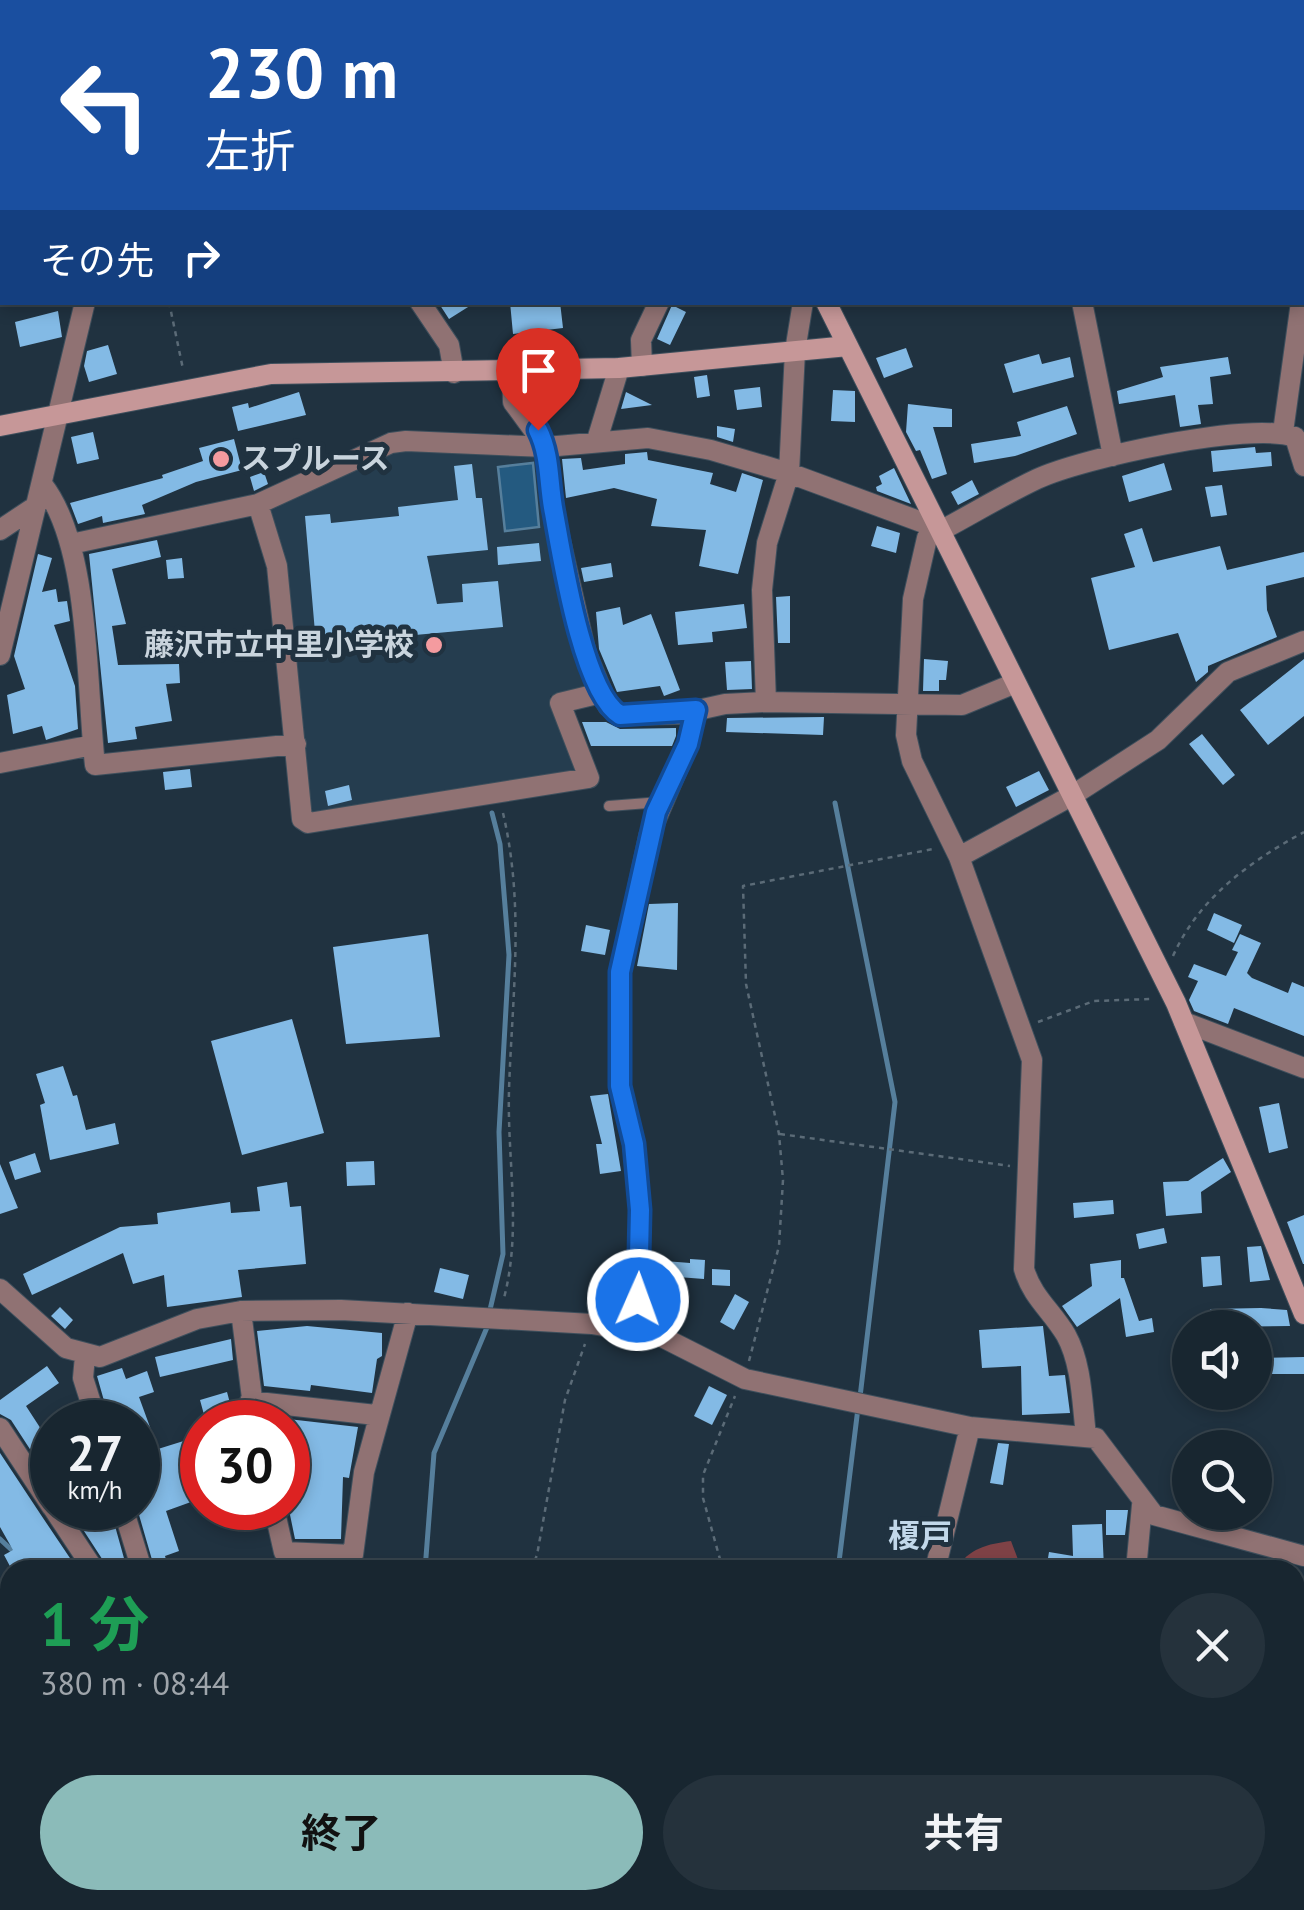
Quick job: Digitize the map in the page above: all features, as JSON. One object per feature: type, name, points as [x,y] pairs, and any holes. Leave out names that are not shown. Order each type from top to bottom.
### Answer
[{"type":"street","points":[[0,654],[84,305]]},
{"type":"street","points":[[422,305],[449,345],[454,373]]},
{"type":"street","points":[[642,366],[641,340],[658,305]]},
{"type":"street","points":[[766,702],[762,590],[766,544],[789,474],[795,351],[803,305]]},
{"type":"street","points":[[828,305],[943,530],[1013,684],[1074,795],[1180,1012],[1304,1314]]},
{"type":"street","points":[[1083,305],[1113,456]]},
{"type":"street","points":[[1283,432],[1302,305]]},
{"type":"street","points":[[0,426],[186,386],[305,371],[454,373],[619,368],[848,346]]},
{"type":"street","points":[[596,440],[619,368]]},
{"type":"street","points":[[512,372],[513,402],[546,446],[553,509],[586,654],[601,693],[620,715],[766,702],[962,705],[1013,684]]},
{"type":"street","points":[[1086,1435],[1075,1357],[1066,1336],[1028,1285],[1024,1269],[1032,1060],[956,851],[912,760],[905,706],[917,573],[927,538],[1040,477],[1113,456],[1219,438],[1283,432],[1295,437],[1304,466]]},
{"type":"street","points":[[71,544],[258,504],[391,443],[546,446],[648,438],[711,450],[789,474],[943,530]]},
{"type":"street","points":[[42,484],[60,513],[71,544],[95,765],[296,744]]},
{"type":"street","points":[[258,504],[277,566],[302,819],[308,823],[589,778],[560,703],[601,693]]},
{"type":"street","points":[[0,530],[36,506]]},
{"type":"street","points":[[956,851],[1074,795],[1158,740],[1228,672],[1304,640]]},
{"type":"street","points":[[637,1330],[640,1210],[634,1144],[620,1086],[620,972],[649,836],[688,744],[696,710]]},
{"type":"street","points":[[0,763],[93,745]]},
{"type":"street","points":[[1180,1012],[1304,1068]]},
{"type":"street","points":[[0,1289],[66,1348],[86,1356],[110,1354],[197,1318],[241,1311],[408,1313],[637,1330],[684,1346],[745,1379],[970,1427],[1086,1435],[1106,1447],[1142,1505],[1167,1521],[1304,1556]]},
{"type":"street","points":[[241,1311],[250,1400]]},
{"type":"street","points":[[279,1530],[284,1552],[353,1555],[376,1416],[408,1313]]},
{"type":"street","points":[[86,1356],[83,1378],[90,1400]]},
{"type":"street","points":[[310,1408],[376,1416]]},
{"type":"street","points":[[937,1560],[970,1427]]},
{"type":"street","points":[[0,1428],[30,1473]]},
{"type":"street","points":[[1137,1560],[1142,1505]]},
{"type":"street","points":[[68,1530],[87,1560]]},
{"type":"street","points":[[130,1530],[139,1560]]},
{"type":"lane","points":[[609,806],[661,802]]},
{"type":"path","points":[[169,305],[186,386]]},
{"type":"path","points":[[493,1318],[514,1238],[509,1090],[518,986],[510,848],[497,793]]},
{"type":"path","points":[[1162,974],[1200,907],[1267,854],[1304,832]]},
{"type":"path","points":[[720,1560],[703,1498],[703,1475],[718,1428],[745,1379],[778,1246],[783,1180],[778,1134],[746,984],[743,886],[956,851]]},
{"type":"path","points":[[1023,1029],[1094,1001],[1140,998],[1180,1012]]},
{"type":"path","points":[[778,1134],[1027,1167]]},
{"type":"path","points":[[536,1560],[564,1400],[587,1337]]},
{"type":"shaded area","name":"藤沢市立中里小学校","points":[[393,447],[534,455],[540,465],[588,683],[583,689],[550,696],[577,770],[311,817],[265,511]]},
{"type":"shaded area","points":[[1011,1541],[1018,1560],[964,1560],[979,1548]]},
{"type":"water","points":[[533,463],[539,527],[505,531],[498,467]]},
{"type":"building","points":[[440,305],[471,305],[449,319]]},
{"type":"building","points":[[510,305],[560,305],[563,328],[513,334]]},
{"type":"building","points":[[672,305],[686,312],[670,345],[657,339]]},
{"type":"building","points":[[58,311],[62,337],[20,347],[15,322]]},
{"type":"building","points":[[108,345],[117,374],[89,382],[84,366],[87,351]]},
{"type":"building","points":[[906,348],[913,367],[884,378],[876,358]]},
{"type":"building","points":[[1039,354],[1042,364],[1070,357],[1074,377],[1013,393],[1004,364]]},
{"type":"building","points":[[1228,357],[1231,374],[1210,377],[1213,404],[1198,405],[1201,424],[1180,427],[1175,395],[1119,404],[1117,391],[1163,377],[1160,367]]},
{"type":"building","points":[[707,375],[710,396],[697,398],[694,377]]},
{"type":"building","points":[[760,387],[762,407],[737,410],[734,390]]},
{"type":"building","points":[[833,390],[855,391],[855,422],[831,421]]},
{"type":"building","points":[[299,392],[306,415],[238,431],[232,407],[248,403],[249,408]]},
{"type":"building","points":[[626,392],[652,405],[621,409]]},
{"type":"building","points":[[908,404],[952,409],[952,427],[933,427],[947,474],[932,479],[920,450],[916,451],[906,432]]},
{"type":"building","points":[[1067,406],[1077,434],[1015,456],[974,463],[971,444],[1021,436],[1017,422]]},
{"type":"building","points":[[717,426],[735,429],[733,442],[717,437]]},
{"type":"building","points":[[93,432],[99,459],[77,464],[71,437]]},
{"type":"building","points":[[234,439],[242,470],[196,482],[142,505],[145,514],[103,523],[102,516],[78,524],[70,503],[163,478],[162,475],[203,461],[199,448]]},
{"type":"building","points":[[1255,447],[1256,453],[1271,452],[1272,466],[1213,472],[1211,451]]},
{"type":"building","points":[[647,452],[648,460],[713,473],[710,484],[736,492],[742,473],[763,480],[738,574],[699,566],[706,530],[651,526],[657,499],[614,488],[566,498],[562,459],[581,458],[583,470],[625,464],[625,454]]},
{"type":"building","points":[[1164,463],[1172,490],[1129,502],[1122,476]]},
{"type":"building","points":[[472,464],[476,498],[482,498],[488,550],[427,556],[437,604],[463,602],[462,584],[498,581],[503,627],[316,644],[305,516],[330,514],[331,523],[399,516],[398,507],[458,500],[454,466]]},
{"type":"building","points":[[894,468],[911,504],[877,491],[876,487],[882,484],[879,476]]},
{"type":"building","points":[[264,472],[268,484],[254,491],[250,477]]},
{"type":"building","points":[[972,480],[979,494],[958,505],[951,492]]},
{"type":"building","points":[[1222,485],[1227,515],[1211,517],[1205,487]]},
{"type":"building","points":[[877,526],[900,533],[896,553],[871,546]]},
{"type":"building","points":[[1142,528],[1153,562],[1220,546],[1227,570],[1304,552],[1304,577],[1266,586],[1267,610],[1277,637],[1208,666],[1208,672],[1196,682],[1178,633],[1109,650],[1091,578],[1135,567],[1124,534]]},
{"type":"building","points":[[157,540],[161,557],[112,569],[126,624],[112,626],[118,665],[179,664],[180,683],[166,684],[172,721],[135,727],[137,739],[108,743],[89,554]]},
{"type":"building","points":[[539,543],[541,561],[498,565],[497,547]]},
{"type":"building","points":[[38,554],[52,558],[42,592],[56,589],[58,602],[67,601],[70,621],[54,625],[75,686],[78,729],[46,740],[42,726],[13,734],[7,695],[25,689],[14,656]]},
{"type":"building","points":[[182,558],[184,578],[168,579],[166,560]]},
{"type":"building","points":[[611,563],[613,577],[584,582],[581,568]]},
{"type":"building","points":[[790,596],[790,643],[778,643],[776,597]]},
{"type":"building","points":[[744,604],[747,628],[712,632],[713,642],[678,645],[675,612]]},
{"type":"building","points":[[620,607],[623,625],[651,614],[680,690],[664,696],[660,686],[617,692],[599,649],[596,612]]},
{"type":"building","points":[[924,659],[948,661],[946,680],[939,680],[939,691],[923,691]]},
{"type":"building","points":[[1304,659],[1304,716],[1268,745],[1240,710]]},
{"type":"building","points":[[751,661],[752,689],[727,690],[725,662]]},
{"type":"building","points":[[824,717],[823,735],[726,732],[727,718]]},
{"type":"building","points":[[582,722],[606,722],[620,729],[676,728],[676,736],[672,746],[591,746]]},
{"type":"building","points":[[1202,734],[1235,775],[1223,785],[1189,744]]},
{"type":"building","points":[[190,769],[192,787],[165,790],[163,772]]},
{"type":"building","points":[[1039,771],[1049,790],[1016,807],[1006,787]]},
{"type":"building","points":[[349,785],[352,800],[328,806],[325,791]]},
{"type":"building","points":[[678,903],[677,970],[637,966],[649,904]]},
{"type":"building","points":[[1214,913],[1242,925],[1234,943],[1207,930]]},
{"type":"building","points":[[586,925],[610,930],[605,955],[581,951]]},
{"type":"building","points":[[428,934],[440,1037],[346,1044],[333,947]]},
{"type":"building","points":[[1240,934],[1261,943],[1247,973],[1252,978],[1288,993],[1292,982],[1304,987],[1304,1036],[1234,1008],[1228,1024],[1194,1011],[1189,1000],[1198,981],[1188,977],[1194,964],[1226,976],[1238,952],[1232,950]]},
{"type":"building","points":[[292,1019],[324,1133],[242,1155],[211,1041]]},
{"type":"building","points":[[63,1066],[73,1096],[77,1095],[86,1130],[115,1123],[119,1144],[50,1160],[40,1105],[45,1103],[36,1074]]},
{"type":"building","points":[[608,1094],[621,1171],[600,1174],[596,1144],[602,1144],[590,1096]]},
{"type":"building","points":[[1279,1103],[1288,1148],[1269,1153],[1259,1107]]},
{"type":"building","points":[[35,1153],[41,1172],[15,1180],[9,1162]]},
{"type":"building","points":[[1223,1158],[1231,1172],[1201,1192],[1202,1213],[1166,1216],[1163,1182],[1188,1181]]},
{"type":"building","points":[[374,1161],[375,1185],[347,1186],[346,1162]]},
{"type":"building","points":[[0,1164],[18,1208],[0,1214]]},
{"type":"building","points":[[287,1182],[290,1207],[301,1206],[306,1264],[238,1270],[242,1297],[167,1307],[164,1275],[133,1284],[123,1253],[32,1295],[23,1274],[120,1227],[158,1224],[157,1213],[230,1202],[231,1213],[260,1211],[257,1187]]},
{"type":"building","points":[[1113,1200],[1114,1214],[1074,1218],[1073,1203]]},
{"type":"building","points":[[1304,1215],[1304,1264],[1303,1264],[1287,1222]]},
{"type":"building","points":[[1164,1228],[1167,1243],[1139,1249],[1136,1234]]},
{"type":"building","points":[[1261,1246],[1270,1280],[1250,1282],[1247,1247]]},
{"type":"building","points":[[1220,1256],[1222,1285],[1203,1287],[1201,1257]]},
{"type":"building","points":[[690,1259],[705,1260],[704,1279],[652,1275],[652,1260],[690,1263]]},
{"type":"building","points":[[1121,1260],[1121,1278],[1139,1321],[1152,1318],[1154,1332],[1126,1337],[1120,1298],[1077,1327],[1062,1306],[1092,1286],[1090,1264]]},
{"type":"building","points":[[440,1268],[469,1275],[463,1299],[434,1292]]},
{"type":"building","points":[[712,1269],[730,1270],[730,1286],[712,1285]]},
{"type":"building","points":[[735,1294],[749,1302],[734,1330],[720,1322]]},
{"type":"building","points":[[60,1307],[73,1320],[65,1329],[51,1316]]},
{"type":"building","points":[[1210,1309],[1287,1310],[1290,1326],[1272,1326],[1272,1310]]},
{"type":"building","points":[[307,1326],[382,1333],[382,1356],[377,1359],[372,1393],[311,1385],[310,1391],[264,1386],[257,1331]]},
{"type":"building","points":[[1043,1326],[1049,1376],[1065,1375],[1070,1413],[1022,1415],[1021,1366],[982,1368],[979,1330]]},
{"type":"building","points":[[231,1339],[233,1360],[160,1377],[155,1357]]},
{"type":"building","points":[[1304,1357],[1304,1374],[1272,1374],[1272,1358]]},
{"type":"building","points":[[47,1366],[59,1383],[26,1406],[30,1412],[30,1449],[11,1420],[0,1414],[0,1400]]},
{"type":"building","points":[[122,1368],[126,1379],[147,1371],[154,1392],[139,1397],[140,1400],[104,1400],[97,1376]]},
{"type":"building","points":[[709,1386],[727,1395],[712,1425],[694,1416]]},
{"type":"building","points":[[227,1392],[229,1400],[200,1400]]},
{"type":"building","points":[[310,1422],[358,1427],[349,1478],[343,1477],[341,1539],[295,1539],[293,1530],[310,1530]]},
{"type":"building","points":[[180,1442],[180,1506],[166,1511],[179,1551],[165,1556],[166,1560],[152,1560],[143,1530],[160,1530],[160,1448]]},
{"type":"building","points":[[998,1443],[1009,1444],[1003,1485],[990,1483]]},
{"type":"building","points":[[0,1453],[30,1498],[30,1530],[51,1530],[71,1560],[7,1560],[4,1555],[13,1550],[0,1527]]},
{"type":"building","points":[[1106,1510],[1128,1510],[1125,1535],[1106,1535]]},
{"type":"building","points":[[1102,1524],[1104,1560],[1048,1560],[1049,1552],[1073,1556],[1072,1525]]},
{"type":"building","points":[[83,1530],[116,1530],[124,1560],[103,1560]]},
{"type":"waterway","points":[[835,803],[895,1102],[860,1397]]},
{"type":"waterway","points":[[489,1314],[503,1254],[499,1132],[509,955],[500,844],[492,813]]},
{"type":"waterway","points":[[426,1560],[434,1453],[488,1325]]},
{"type":"waterway","points":[[839,1560],[858,1408]]},
{"type":"waterway","points":[[0,1539],[16,1554]]},
{"type":"place","name":"スプルース","points":[[221,459]]},
{"type":"place","name":"藤沢市立中里小学校","points":[[434,645]]},
{"type":"district","name":"榎戸","points":[[920,1536]]},
{"type":"route","points":[[538,430],[546,446],[553,509],[586,654],[608,706],[620,715],[696,710],[688,744],[649,836],[620,972],[620,1086],[634,1144],[640,1210],[638,1300]]}]
